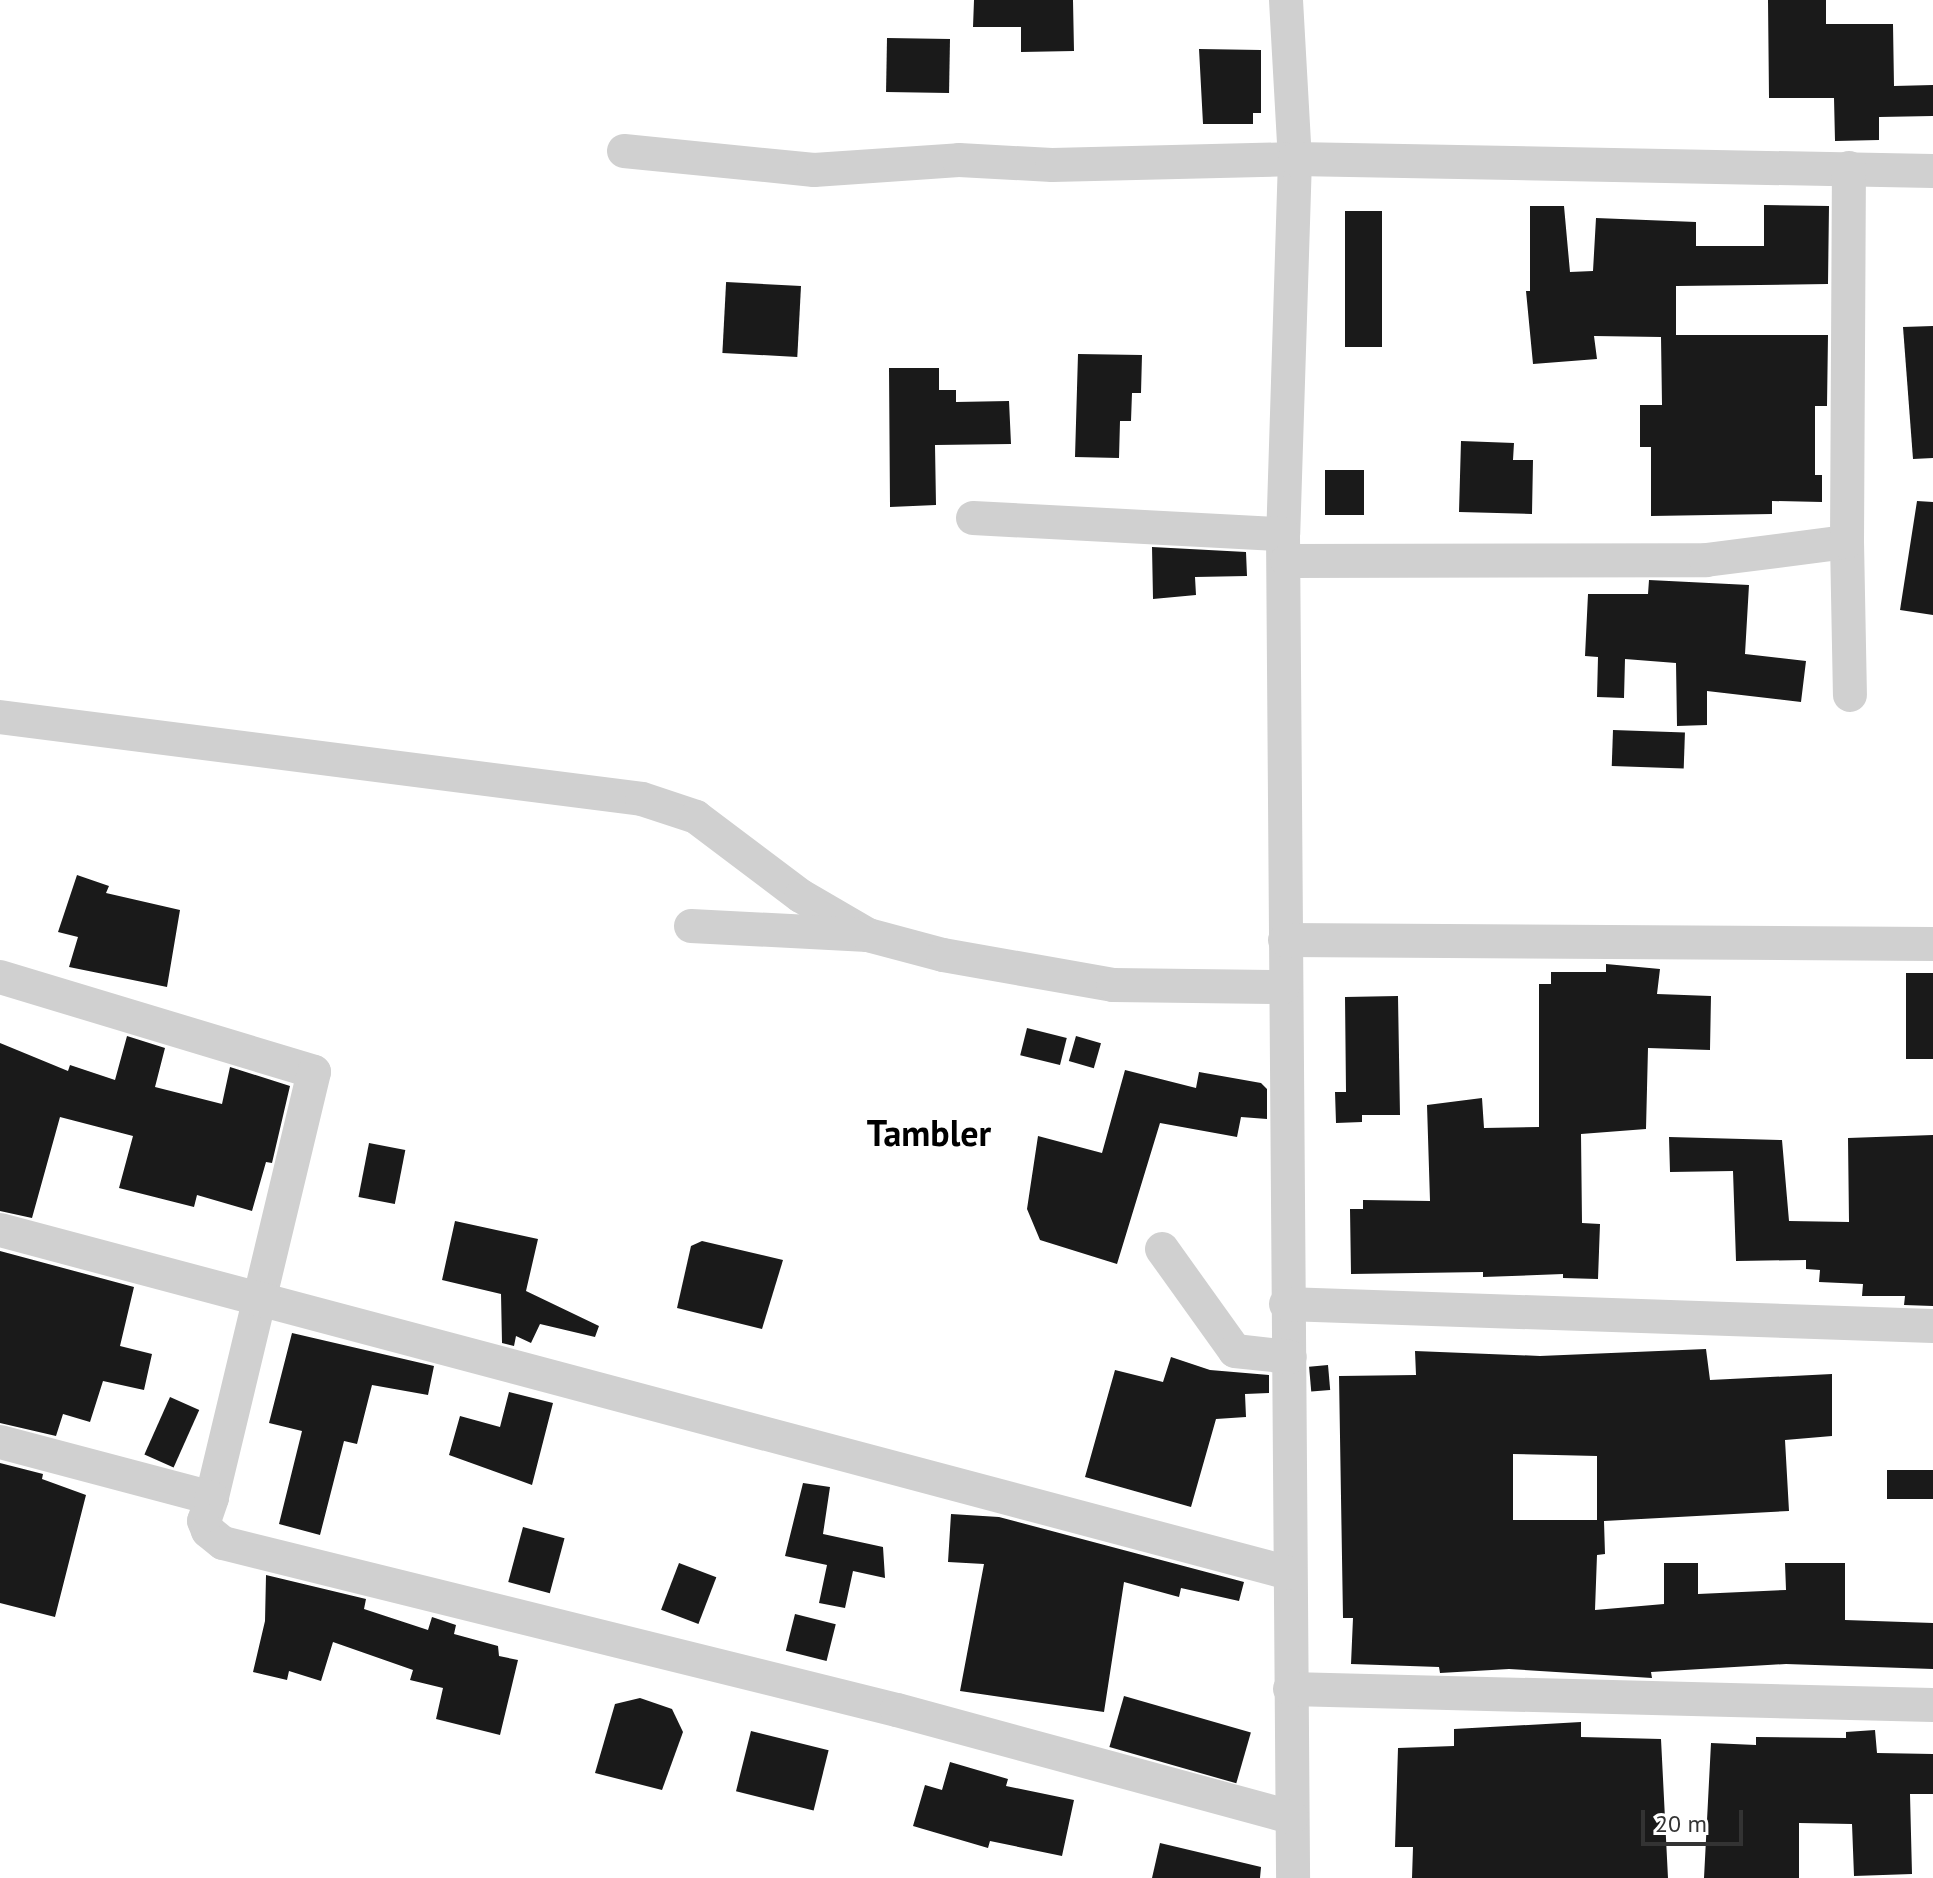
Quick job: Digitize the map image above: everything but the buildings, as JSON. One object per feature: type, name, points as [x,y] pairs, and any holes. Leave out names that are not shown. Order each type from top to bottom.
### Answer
[{"type":"street","points":[[1286,0],[1295,159],[1285,548],[1283,987],[1286,1304],[1290,1357],[1293,1878]]},
{"type":"street","points":[[624,151],[814,170],[959,160],[1052,165],[1295,159],[1933,171]]},
{"type":"street","points":[[1849,168],[1847,542],[1850,695]]},
{"type":"street","points":[[973,518],[1285,548],[1706,560],[1847,542]]},
{"type":"street","points":[[0,717],[642,799],[696,817],[801,896],[868,935]]},
{"type":"street","points":[[691,926],[868,935],[1069,980],[1283,987]]},
{"type":"street","points":[[1285,940],[1933,944]]},
{"type":"street","points":[[0,977],[314,1072],[261,1303],[204,1521],[208,1531],[223,1543],[897,1710],[1292,1817]]},
{"type":"street","points":[[0,1230],[261,1303],[909,1469],[1289,1573]]},
{"type":"street","points":[[1162,1249],[1235,1351],[1290,1357]]},
{"type":"street","points":[[1286,1304],[1933,1326]]},
{"type":"street","points":[[0,1442],[212,1498]]},
{"type":"street","points":[[1290,1689],[1933,1705]]},
{"type":"district","name":"Tambler","points":[[929,1133]]}]
